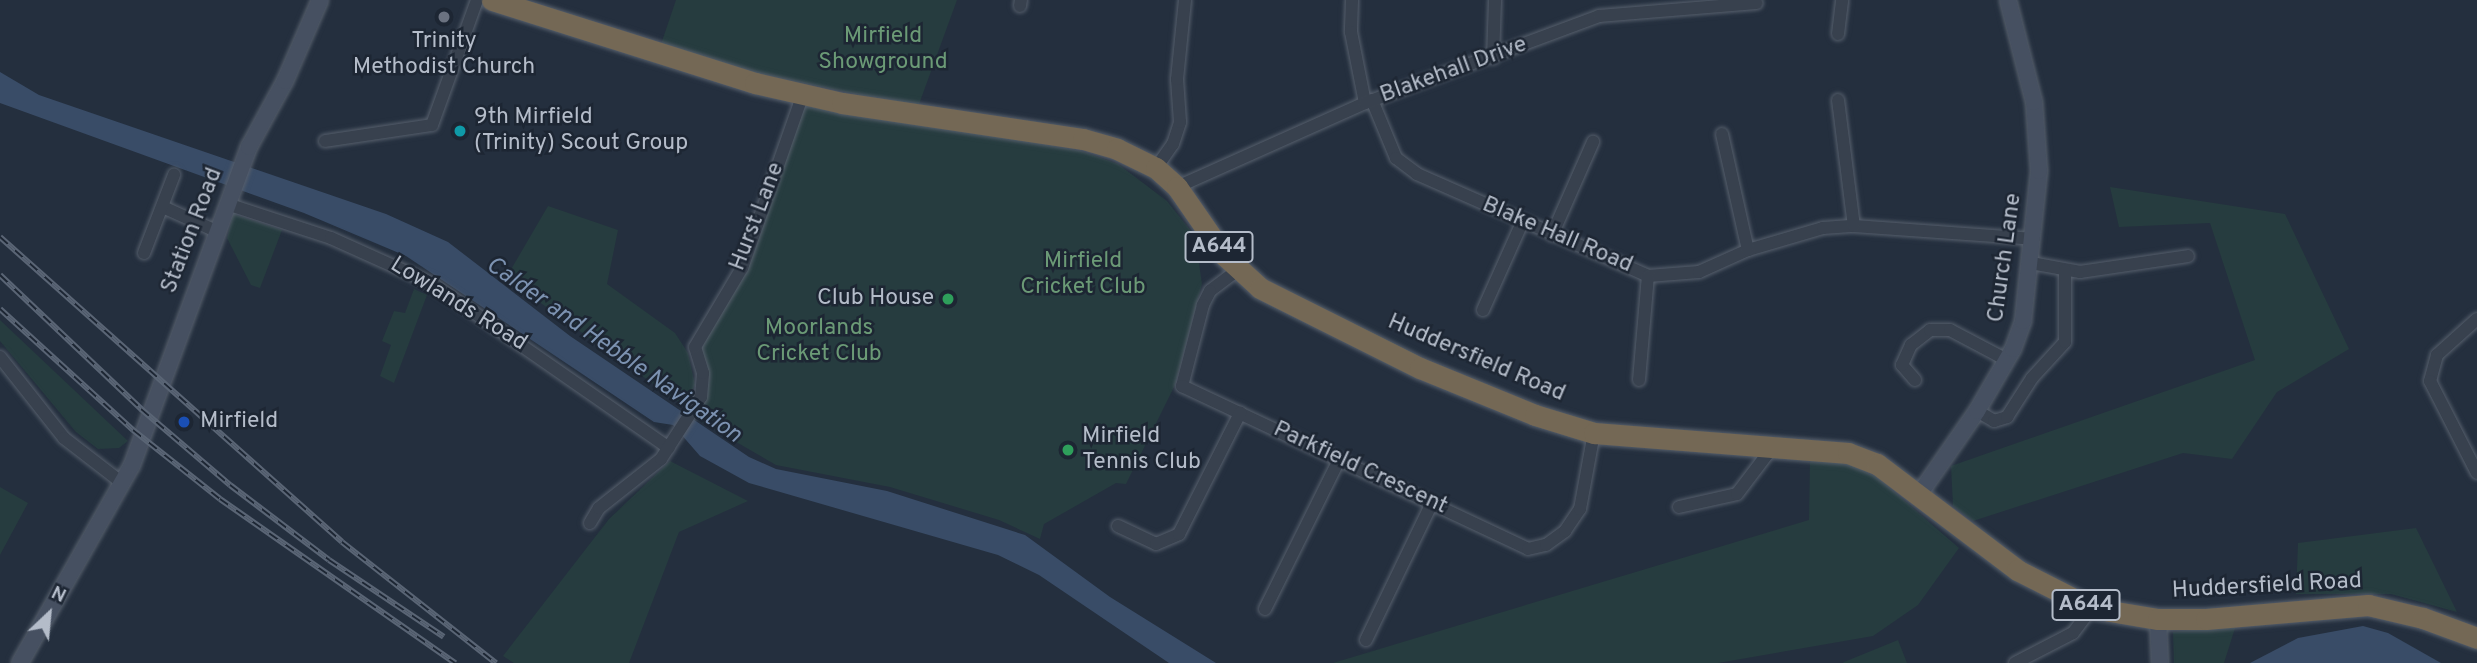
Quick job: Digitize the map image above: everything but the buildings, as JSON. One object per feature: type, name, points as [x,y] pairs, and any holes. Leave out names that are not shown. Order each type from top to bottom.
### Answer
[{"type":"highway","name":"Huddersfield Road","points":[[492,0],[521,4],[661,56],[803,94],[1083,139],[1156,168],[1177,187],[1239,269],[1260,288],[1420,368],[1535,415],[1594,433],[1662,442],[1775,444],[1848,453],[1877,464],[2017,569],[2092,608],[2158,619],[2368,605],[2423,618],[2477,638]]},
{"type":"street","name":"Station Road","points":[[20,663],[132,465],[245,158],[320,0]]},
{"type":"street","points":[[325,141],[432,125],[477,0]]},
{"type":"street","points":[[1156,168],[1174,144],[1180,122],[1177,79],[1185,0]]},
{"type":"street","name":"Blake Hall Road","points":[[1352,0],[1351,32],[1368,102],[1396,158],[1417,174],[1522,223],[1648,276],[1699,272],[1748,250],[1823,229],[1854,226],[2034,239]]},
{"type":"street","points":[[1493,58],[1495,0]]},
{"type":"street","points":[[1838,34],[1842,0]]},
{"type":"street","name":"Church Lane","points":[[1918,496],[1977,411],[2007,360],[2023,321],[2034,239],[2039,171],[2034,103],[2008,0]]},
{"type":"street","name":"Blakehall Drive","points":[[1177,187],[1368,102],[1493,58],[1599,16],[1747,6]]},
{"type":"street","name":"Hurst Lane","points":[[590,523],[599,508],[672,443],[701,397],[704,373],[695,346],[741,268],[803,94]]},
{"type":"street","points":[[1838,100],[1854,226]]},
{"type":"street","points":[[1722,134],[1748,250]]},
{"type":"street","points":[[1552,235],[1593,142]]},
{"type":"street","points":[[144,253],[164,208],[174,175]]},
{"type":"street","name":"Lowlands Road","points":[[229,198],[331,238],[433,284],[672,443]]},
{"type":"street","points":[[164,208],[216,232]]},
{"type":"street","points":[[1483,310],[1522,223]]},
{"type":"street","points":[[2031,263],[2080,272],[2188,256]]},
{"type":"street","name":"Parkfield Crescent","points":[[1239,269],[1210,291],[1203,304],[1182,386],[1528,549],[1546,545],[1564,531],[1580,509],[1594,433]]},
{"type":"street","points":[[1977,411],[1994,421],[2004,420],[2032,379],[2065,342],[2064,270]]},
{"type":"street","points":[[1639,380],[1648,276]]},
{"type":"street","points":[[2477,319],[2437,355],[2430,381],[2477,473]]},
{"type":"street","points":[[1915,380],[1902,365],[1911,345],[1930,330],[1950,330],[2007,360]]},
{"type":"street","points":[[0,357],[64,438],[121,482]]},
{"type":"street","points":[[1118,526],[1156,544],[1179,534],[1240,413]]},
{"type":"street","points":[[1679,507],[1737,494],[1775,444]]},
{"type":"street","points":[[1265,609],[1339,460]]},
{"type":"street","points":[[1366,640],[1433,503]]},
{"type":"street","points":[[2015,663],[2073,633],[2092,608]]},
{"type":"street","points":[[2158,619],[2160,663]]},
{"type":"green space","name":"Mirfield Showground","points":[[676,0],[957,0],[918,107],[658,53]]},
{"type":"green space","points":[[806,100],[1081,151],[1118,164],[1167,201],[1195,236],[1202,284],[1175,385],[1126,484],[1116,483],[1044,524],[1040,539],[999,520],[890,487],[776,465],[698,420],[706,373],[698,347],[730,295]]},
{"type":"green space","points":[[2110,187],[2285,214],[2349,349],[2277,392],[2232,459],[2183,453],[1973,521],[1953,506],[1951,466],[2255,360],[2210,223],[2119,227]]},
{"type":"green space","points":[[548,206],[618,230],[607,284],[675,333],[688,353],[695,385],[684,406],[506,278]]},
{"type":"green space","points":[[233,214],[282,230],[260,288],[251,285],[227,238]]},
{"type":"green space","points":[[414,289],[427,295],[394,383],[380,376],[391,345],[382,341],[394,311],[405,313]]},
{"type":"green space","points":[[0,320],[128,441],[119,448],[98,449],[76,432],[0,341]]},
{"type":"green space","points":[[1810,458],[1848,463],[1877,477],[1959,548],[1918,605],[1873,636],[1718,663],[1333,663],[1809,520]]},
{"type":"green space","points":[[670,461],[748,501],[679,532],[629,663],[514,663],[503,656],[609,519]]},
{"type":"green space","points":[[0,487],[28,503],[0,555]]},
{"type":"green space","points":[[2416,528],[2457,612],[2391,594],[2296,594],[2298,543]]},
{"type":"green space","points":[[2236,625],[2224,663],[2174,663],[2173,632]]},
{"type":"green space","points":[[1898,640],[1907,663],[1843,663],[1844,662]]},
{"type":"water","points":[[0,72],[39,95],[386,214],[448,242],[570,336],[749,457],[776,469],[887,491],[1025,535],[1110,597],[1216,663],[1169,663],[1039,575],[998,555],[749,483],[700,456],[673,425],[654,422],[406,256],[304,213],[0,103]]},
{"type":"water","points":[[2363,626],[2388,633],[2441,663],[2250,663],[2298,638]]},
{"type":"railway","points":[[0,237],[342,542],[496,663]]},
{"type":"railway","points":[[0,275],[141,409],[230,485],[329,560],[444,637]]},
{"type":"railway","points":[[0,309],[133,430],[220,499],[455,663]]},
{"type":"place","name":"Trinity Methodist Church","points":[[444,17]]},
{"type":"place","name":"9th Mirfield (Trinity) Scout Group","points":[[460,131]]},
{"type":"place","name":"Club House","points":[[948,299]]},
{"type":"place","name":"Mirfield","points":[[184,422]]},
{"type":"place","name":"Mirfield Tennis Club","points":[[1068,450]]},
{"type":"park label","name":"Mirfield Cricket Club","points":[[1083,275]]},
{"type":"park label","name":"Moorlands Cricket Club","points":[[819,342]]},
{"type":"water label","name":"Calder and Hebble Navigation","points":[[613,351]]}]
